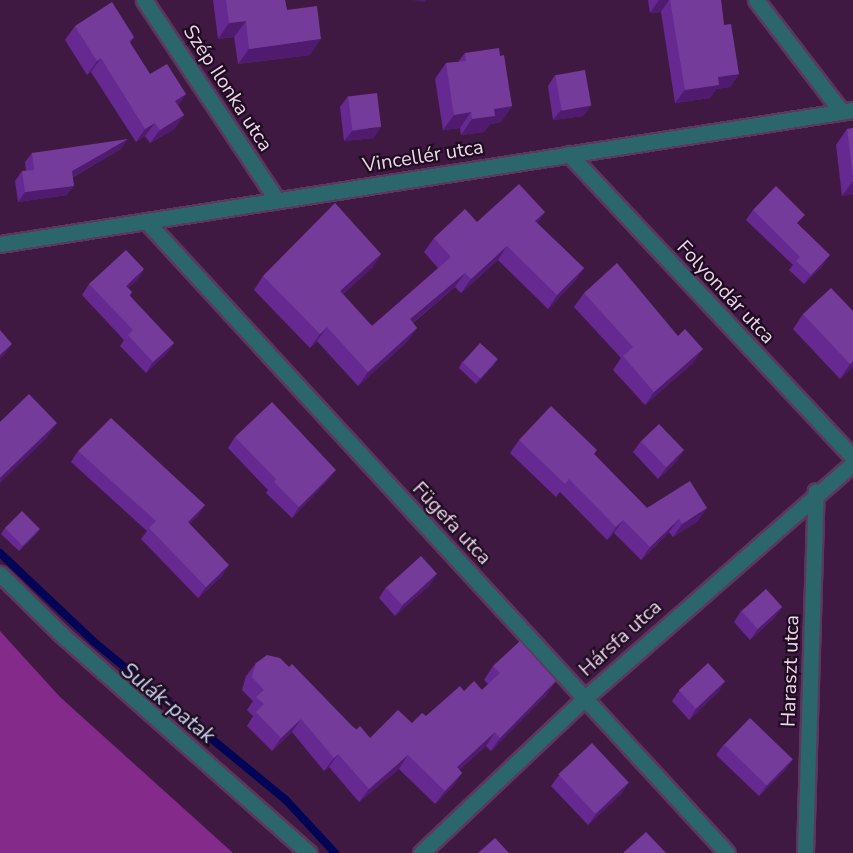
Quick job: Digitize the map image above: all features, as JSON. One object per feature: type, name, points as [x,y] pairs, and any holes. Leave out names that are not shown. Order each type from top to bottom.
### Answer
[{"type":"street","name":"Szép Ilonka utca","points":[[144,0],[277,200]]},
{"type":"street","points":[[756,0],[848,111]]},
{"type":"street","name":"Vincellér utca","points":[[0,244],[848,111]]},
{"type":"street","name":"Folyondár utca","points":[[569,154],[853,460]]},
{"type":"street","name":"Fügefa utca","points":[[146,221],[727,853]]},
{"type":"street","name":"Hársfa utca","points":[[421,853],[585,698],[853,460]]},
{"type":"street","name":"Haraszt utca","points":[[805,853],[816,491]]},
{"type":"street","points":[[0,574],[60,633],[309,853]]},
{"type":"shaded area","points":[[0,631],[60,697],[233,853],[0,853]]},
{"type":"building","points":[[226,0],[285,0],[287,10],[317,6],[321,39],[249,49],[246,21],[229,23]]},
{"type":"building","points":[[670,0],[721,0],[724,25],[731,24],[739,74],[718,77],[719,85],[685,90]]},
{"type":"building","points":[[112,2],[134,37],[129,41],[150,74],[167,64],[186,94],[175,101],[184,115],[160,130],[155,123],[145,129],[101,58],[97,61],[75,26]]},
{"type":"building","points":[[499,48],[500,56],[504,55],[512,106],[494,109],[495,116],[472,119],[471,112],[454,115],[446,63],[466,61],[465,53]]},
{"type":"building","points":[[585,70],[591,105],[562,111],[555,75]]},
{"type":"building","points":[[377,93],[381,127],[352,130],[348,97]]},
{"type":"building","points":[[853,128],[853,176],[847,129]]},
{"type":"building","points":[[128,139],[72,171],[74,186],[25,192],[22,171],[34,170],[32,153]]},
{"type":"building","points":[[519,184],[545,212],[535,221],[584,268],[557,295],[507,246],[471,279],[465,273],[410,319],[417,328],[368,372],[327,327],[320,334],[263,276],[335,203],[381,254],[340,291],[372,326],[451,257],[434,238],[465,209],[477,222]]},
{"type":"building","points":[[776,186],[805,215],[797,223],[830,255],[811,275],[796,261],[800,257],[753,210]]},
{"type":"building","points":[[126,250],[144,269],[126,286],[132,292],[129,295],[174,343],[153,362],[128,335],[133,330],[89,284]]},
{"type":"building","points":[[617,263],[678,336],[685,329],[703,349],[654,392],[623,356],[633,347],[584,293]]},
{"type":"building","points":[[831,288],[853,311],[853,362],[850,364],[803,314]]},
{"type":"building","points":[[0,330],[12,344],[0,355]]},
{"type":"building","points":[[480,343],[498,359],[480,378],[463,362]]},
{"type":"building","points":[[29,394],[57,423],[0,478],[0,422]]},
{"type":"building","points":[[272,402],[336,470],[299,507],[274,482],[276,479],[235,437]]},
{"type":"building","points":[[551,406],[597,450],[594,454],[647,508],[690,481],[707,508],[682,524],[679,519],[650,547],[623,520],[616,527],[569,479],[565,484],[519,440]]},
{"type":"building","points":[[111,418],[205,505],[188,522],[229,565],[206,587],[149,528],[156,521],[78,451]]},
{"type":"building","points":[[659,424],[684,450],[666,467],[641,441]]},
{"type":"building","points":[[22,511],[40,529],[23,546],[5,528]]},
{"type":"building","points":[[421,556],[437,574],[402,605],[386,587]]},
{"type":"building","points":[[766,589],[782,607],[758,629],[741,611]]},
{"type":"building","points":[[520,641],[556,681],[500,738],[495,732],[457,767],[462,773],[445,791],[408,755],[369,789],[338,754],[334,758],[301,719],[281,738],[256,712],[264,704],[256,697],[264,690],[252,677],[256,663],[267,655],[280,658],[289,667],[292,664],[356,730],[360,726],[370,738],[398,710],[412,723],[422,713],[426,716],[460,686],[464,691],[474,681],[482,690],[500,673],[493,666]]},
{"type":"building","points":[[708,663],[725,681],[696,709],[679,690]]},
{"type":"building","points":[[750,718],[792,759],[767,786],[724,745]]},
{"type":"building","points":[[592,743],[629,782],[595,814],[558,774]]},
{"type":"building","points":[[646,832],[666,853],[623,853]]},
{"type":"building","points":[[495,838],[509,853],[478,853]]},
{"type":"waterway","name":"Sulák-patak","points":[[0,553],[93,641],[285,799],[335,853]]}]
